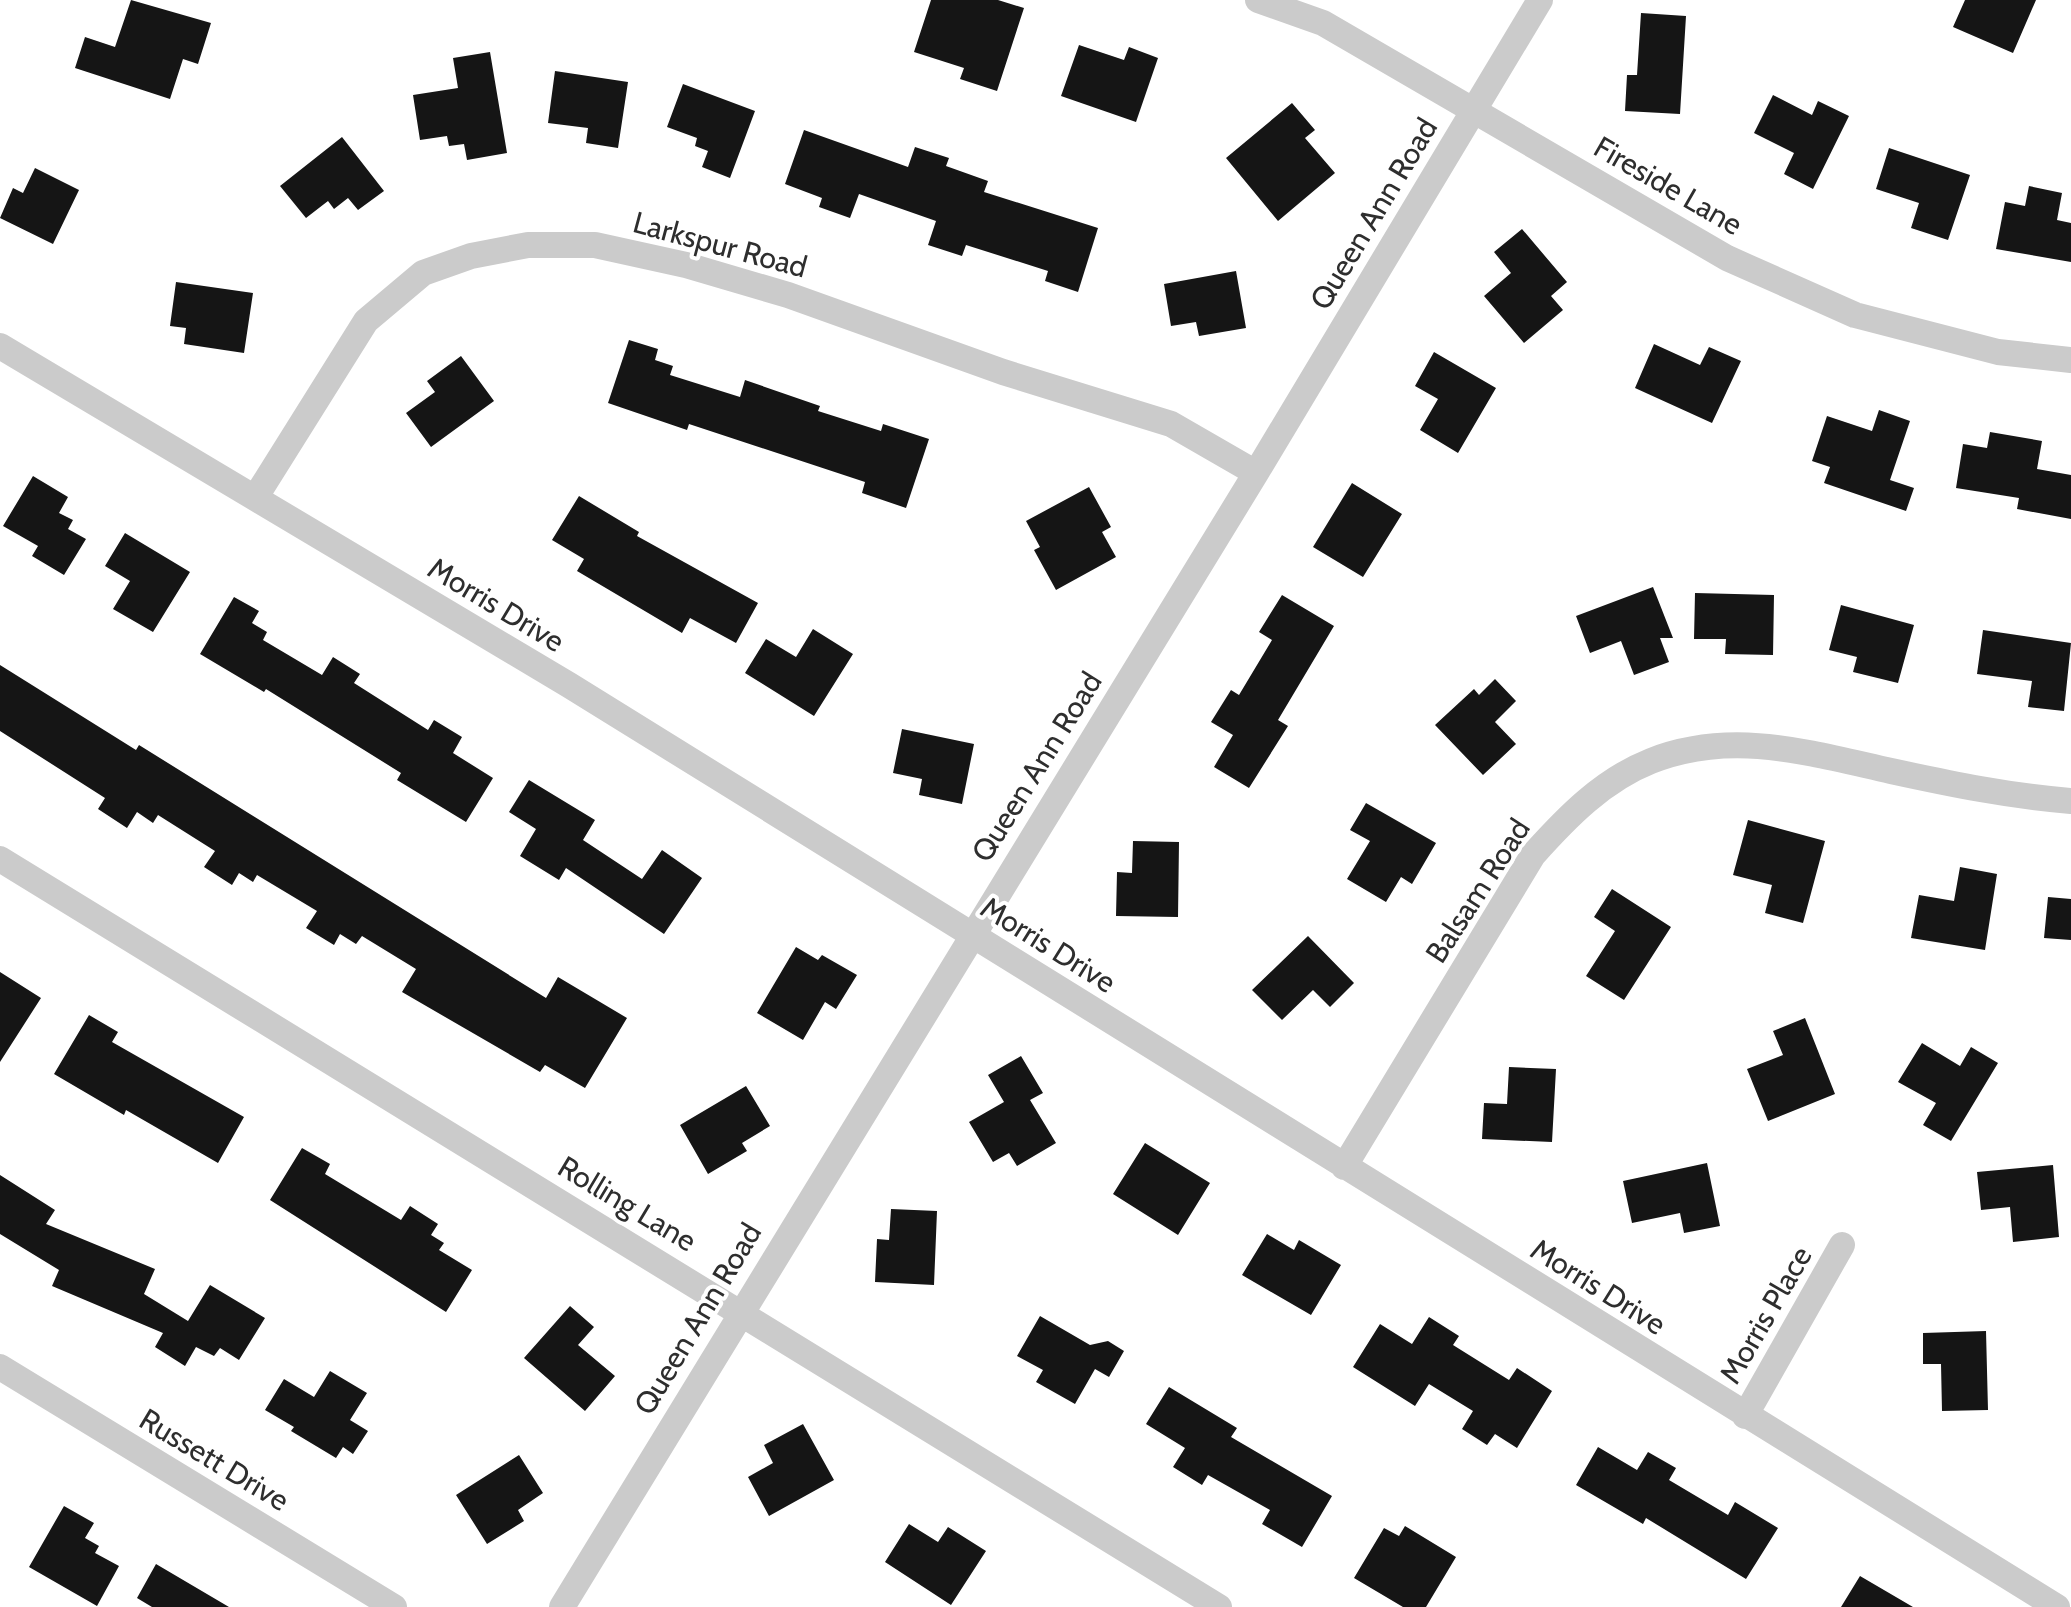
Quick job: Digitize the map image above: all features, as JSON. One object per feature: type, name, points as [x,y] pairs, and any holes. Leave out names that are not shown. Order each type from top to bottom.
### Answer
[{"type":"street","name":"Fireside Lane","points":[[1258,0],[1323,23],[1727,258],[1855,315],[1998,352],[2071,360]]},
{"type":"street","name":"Queen Ann Road","points":[[562,1607],[1256,473],[1540,0]]},
{"type":"street","name":"Larkspur Road","points":[[255,498],[366,321],[423,273],[471,256],[528,245],[595,245],[686,265],[788,295],[1003,372],[1171,424],[1256,473]]},
{"type":"street","name":"Morris Drive","points":[[0,346],[569,685],[2057,1607]]},
{"type":"street","name":"Balsam Road","points":[[1344,1167],[1533,855],[1568,815],[1606,785],[1649,761],[1721,743],[1775,745],[2007,796],[2071,801]]},
{"type":"street","name":"Rolling Lane","points":[[0,859],[1219,1607]]},
{"type":"street","name":"Morris Place","points":[[1745,1416],[1842,1245]]},
{"type":"street","name":"Russett Drive","points":[[0,1367],[394,1607]]},
{"type":"building","points":[[131,0],[211,23],[198,64],[183,59],[170,99],[75,68],[85,37],[115,47]]},
{"type":"building","points":[[931,0],[998,0],[1024,8],[997,91],[960,79],[964,68],[914,52]]},
{"type":"building","points":[[1965,0],[2036,0],[2013,53],[1953,27]]},
{"type":"building","points":[[1641,13],[1686,16],[1680,114],[1625,111],[1627,75],[1637,75]]},
{"type":"building","points":[[1079,45],[1124,60],[1129,47],[1158,58],[1136,122],[1061,96]]},
{"type":"building","points":[[490,52],[507,153],[467,160],[464,144],[449,146],[447,136],[420,140],[413,95],[458,88],[453,58]]},
{"type":"building","points":[[555,71],[628,82],[618,148],[586,143],[588,128],[548,123]]},
{"type":"building","points":[[683,84],[755,111],[730,178],[702,167],[708,151],[695,146],[697,138],[667,127]]},
{"type":"building","points":[[1773,95],[1812,115],[1818,101],[1849,116],[1813,189],[1784,174],[1794,153],[1754,133]]},
{"type":"building","points":[[1292,103],[1315,130],[1305,138],[1335,173],[1278,221],[1226,158]]},
{"type":"building","points":[[804,130],[908,167],[915,147],[949,158],[946,166],[988,181],[984,192],[1098,228],[1078,292],[1045,281],[1048,271],[966,245],[962,256],[928,245],[936,221],[859,194],[850,218],[819,207],[822,198],[785,184]]},
{"type":"building","points":[[342,137],[384,191],[358,210],[348,198],[334,209],[328,201],[306,218],[280,186]]},
{"type":"building","points":[[1889,148],[1970,175],[1948,240],[1911,228],[1919,203],[1876,189]]},
{"type":"building","points":[[35,168],[79,190],[53,244],[0,218],[13,188],[23,193]]},
{"type":"building","points":[[2029,186],[2062,193],[2057,220],[2071,223],[2071,262],[1996,249],[2005,202],[2025,206]]},
{"type":"building","points":[[1522,229],[1567,282],[1551,296],[1563,310],[1524,343],[1484,296],[1511,273],[1494,252]]},
{"type":"building","points":[[1236,271],[1246,328],[1199,336],[1196,322],[1171,326],[1164,284]]},
{"type":"building","points":[[176,282],[253,293],[244,353],[184,344],[186,328],[170,326]]},
{"type":"building","points":[[629,340],[658,349],[655,360],[673,366],[670,375],[740,397],[745,380],[820,406],[818,411],[881,431],[883,424],[929,439],[906,508],[862,493],[865,482],[689,424],[687,430],[608,403]]},
{"type":"building","points":[[1654,344],[1700,365],[1709,347],[1741,361],[1712,423],[1635,388]]},
{"type":"building","points":[[1434,352],[1496,388],[1458,453],[1420,430],[1438,399],[1415,386]]},
{"type":"building","points":[[461,356],[494,401],[431,447],[406,413],[435,392],[427,381]]},
{"type":"building","points":[[1879,410],[1910,421],[1890,480],[1914,488],[1906,511],[1824,483],[1830,467],[1812,461],[1827,416],[1872,431]]},
{"type":"building","points":[[1990,432],[2042,441],[2037,469],[2071,475],[2071,519],[2017,509],[2019,498],[1956,488],[1963,444],[1987,448]]},
{"type":"building","points":[[33,476],[68,497],[59,513],[73,520],[68,529],[86,539],[64,575],[32,556],[38,546],[3,526]]},
{"type":"building","points":[[1352,483],[1402,514],[1363,577],[1313,547]]},
{"type":"building","points":[[1089,487],[1111,527],[1102,532],[1116,557],[1056,590],[1034,550],[1040,547],[1026,521]]},
{"type":"building","points":[[579,496],[639,532],[637,536],[758,603],[736,643],[690,618],[682,633],[577,571],[584,559],[552,540]]},
{"type":"building","points":[[125,533],[190,572],[153,632],[113,609],[130,581],[105,566]]},
{"type":"building","points":[[1653,587],[1673,638],[1660,638],[1669,662],[1634,675],[1621,641],[1590,653],[1576,616]]},
{"type":"building","points":[[1695,593],[1774,595],[1773,655],[1725,654],[1726,639],[1694,639]]},
{"type":"building","points":[[1282,595],[1334,626],[1278,720],[1288,726],[1249,788],[1214,767],[1233,735],[1211,722],[1231,690],[1239,695],[1272,640],[1259,632]]},
{"type":"building","points":[[234,597],[259,611],[252,623],[267,632],[263,640],[322,675],[333,657],[360,674],[354,683],[428,730],[434,720],[462,737],[453,753],[493,778],[466,822],[397,780],[401,773],[266,689],[264,692],[200,654]]},
{"type":"building","points":[[1841,605],[1914,625],[1898,683],[1853,672],[1857,657],[1829,650]]},
{"type":"building","points":[[813,629],[853,654],[814,716],[745,673],[766,639],[796,657]]},
{"type":"building","points":[[1983,630],[2071,643],[2064,711],[2028,707],[2032,681],[1977,674]]},
{"type":"building","points":[[0,665],[136,750],[139,745],[546,998],[558,977],[627,1018],[585,1088],[545,1065],[540,1072],[402,992],[416,969],[362,936],[356,944],[340,934],[334,945],[306,928],[317,911],[257,875],[253,882],[239,873],[232,885],[204,867],[215,851],[158,815],[153,823],[137,812],[127,828],[98,809],[105,798],[0,731]]},
{"type":"building","points":[[1495,679],[1516,701],[1495,722],[1516,744],[1483,775],[1435,725],[1474,689],[1479,695]]},
{"type":"building","points":[[902,729],[974,744],[962,804],[919,795],[922,779],[893,773]]},
{"type":"building","points":[[529,780],[595,820],[583,840],[642,879],[662,850],[702,878],[664,934],[566,868],[559,880],[520,856],[536,829],[509,812]]},
{"type":"building","points":[[1366,803],[1436,843],[1412,884],[1401,877],[1386,902],[1347,879],[1370,841],[1350,830]]},
{"type":"building","points":[[1748,820],[1825,841],[1803,923],[1765,913],[1772,885],[1733,875]]},
{"type":"building","points":[[1133,841],[1179,842],[1178,917],[1116,916],[1117,872],[1132,873]]},
{"type":"building","points":[[1960,867],[1997,874],[1985,950],[1911,938],[1919,895],[1954,901]]},
{"type":"building","points":[[1612,889],[1671,927],[1624,1000],[1586,976],[1615,931],[1594,917]]},
{"type":"building","points":[[2048,897],[2071,899],[2071,940],[2044,938]]},
{"type":"building","points":[[1308,936],[1354,983],[1330,1007],[1313,990],[1282,1020],[1252,990]]},
{"type":"building","points":[[796,947],[818,960],[822,955],[857,975],[836,1009],[825,1002],[803,1040],[757,1013]]},
{"type":"building","points":[[0,972],[41,998],[0,1062]]},
{"type":"building","points":[[89,1015],[118,1032],[112,1042],[244,1117],[218,1163],[126,1110],[124,1115],[54,1074]]},
{"type":"building","points":[[1805,1018],[1835,1094],[1768,1121],[1747,1069],[1783,1055],[1773,1031]]},
{"type":"building","points":[[1922,1043],[1960,1066],[1971,1047],[1998,1063],[1951,1141],[1923,1125],[1936,1103],[1898,1082]]},
{"type":"building","points":[[1021,1056],[1043,1093],[1030,1100],[1056,1143],[1017,1166],[1009,1153],[993,1162],[969,1122],[1004,1102],[988,1075]]},
{"type":"building","points":[[1509,1067],[1556,1069],[1552,1142],[1482,1139],[1484,1103],[1507,1104]]},
{"type":"building","points":[[746,1086],[770,1126],[742,1143],[747,1151],[708,1174],[680,1125]]},
{"type":"building","points":[[1145,1143],[1210,1183],[1178,1235],[1113,1194]]},
{"type":"building","points":[[302,1148],[330,1164],[325,1174],[401,1220],[410,1206],[438,1224],[431,1235],[444,1243],[439,1250],[472,1270],[446,1312],[270,1200]]},
{"type":"building","points":[[1707,1163],[1720,1226],[1684,1233],[1680,1213],[1632,1223],[1623,1181]]},
{"type":"building","points":[[2053,1165],[2059,1237],[2013,1242],[2010,1207],[1981,1210],[1977,1172]]},
{"type":"building","points":[[0,1175],[55,1210],[46,1224],[155,1269],[144,1294],[188,1321],[210,1285],[265,1318],[239,1360],[220,1348],[214,1356],[196,1347],[185,1366],[155,1347],[163,1333],[52,1286],[59,1270],[0,1234]]},
{"type":"building","points":[[891,1209],[937,1211],[934,1285],[875,1282],[877,1239],[889,1240]]},
{"type":"building","points":[[1267,1234],[1294,1250],[1299,1240],[1341,1265],[1311,1315],[1242,1275]]},
{"type":"building","points":[[570,1306],[594,1327],[578,1345],[615,1376],[585,1411],[524,1358]]},
{"type":"building","points":[[1040,1316],[1090,1345],[1108,1341],[1124,1351],[1109,1377],[1095,1369],[1075,1404],[1036,1382],[1043,1370],[1017,1356]]},
{"type":"building","points":[[1429,1317],[1459,1336],[1453,1345],[1509,1380],[1517,1368],[1552,1391],[1517,1448],[1495,1434],[1487,1445],[1462,1429],[1473,1411],[1429,1384],[1415,1406],[1353,1367],[1380,1324],[1412,1344]]},
{"type":"building","points":[[1986,1331],[1988,1410],[1942,1411],[1941,1364],[1923,1364],[1923,1333]]},
{"type":"building","points":[[330,1371],[367,1393],[350,1420],[368,1431],[353,1454],[343,1447],[336,1458],[291,1431],[294,1427],[265,1410],[284,1379],[314,1397]]},
{"type":"building","points":[[1169,1387],[1237,1428],[1231,1437],[1332,1496],[1302,1547],[1262,1524],[1270,1510],[1208,1475],[1202,1485],[1173,1467],[1185,1448],[1146,1424]]},
{"type":"building","points":[[803,1424],[834,1480],[769,1516],[748,1477],[773,1463],[764,1445]]},
{"type":"building","points":[[1598,1447],[1637,1470],[1648,1452],[1676,1468],[1669,1480],[1728,1515],[1735,1502],[1778,1528],[1746,1579],[1646,1518],[1643,1524],[1576,1485]]},
{"type":"building","points":[[519,1455],[543,1493],[518,1510],[524,1521],[487,1544],[456,1495]]},
{"type":"building","points":[[64,1506],[94,1523],[85,1538],[99,1546],[95,1553],[119,1566],[97,1606],[29,1567]]},
{"type":"building","points":[[909,1524],[938,1542],[948,1527],[986,1551],[951,1605],[885,1562]]},
{"type":"building","points":[[1405,1526],[1456,1557],[1426,1607],[1403,1607],[1354,1578],[1384,1528],[1399,1536]]},
{"type":"building","points":[[156,1564],[229,1607],[152,1607],[137,1598]]},
{"type":"building","points":[[1860,1576],[1913,1607],[1841,1607]]}]
